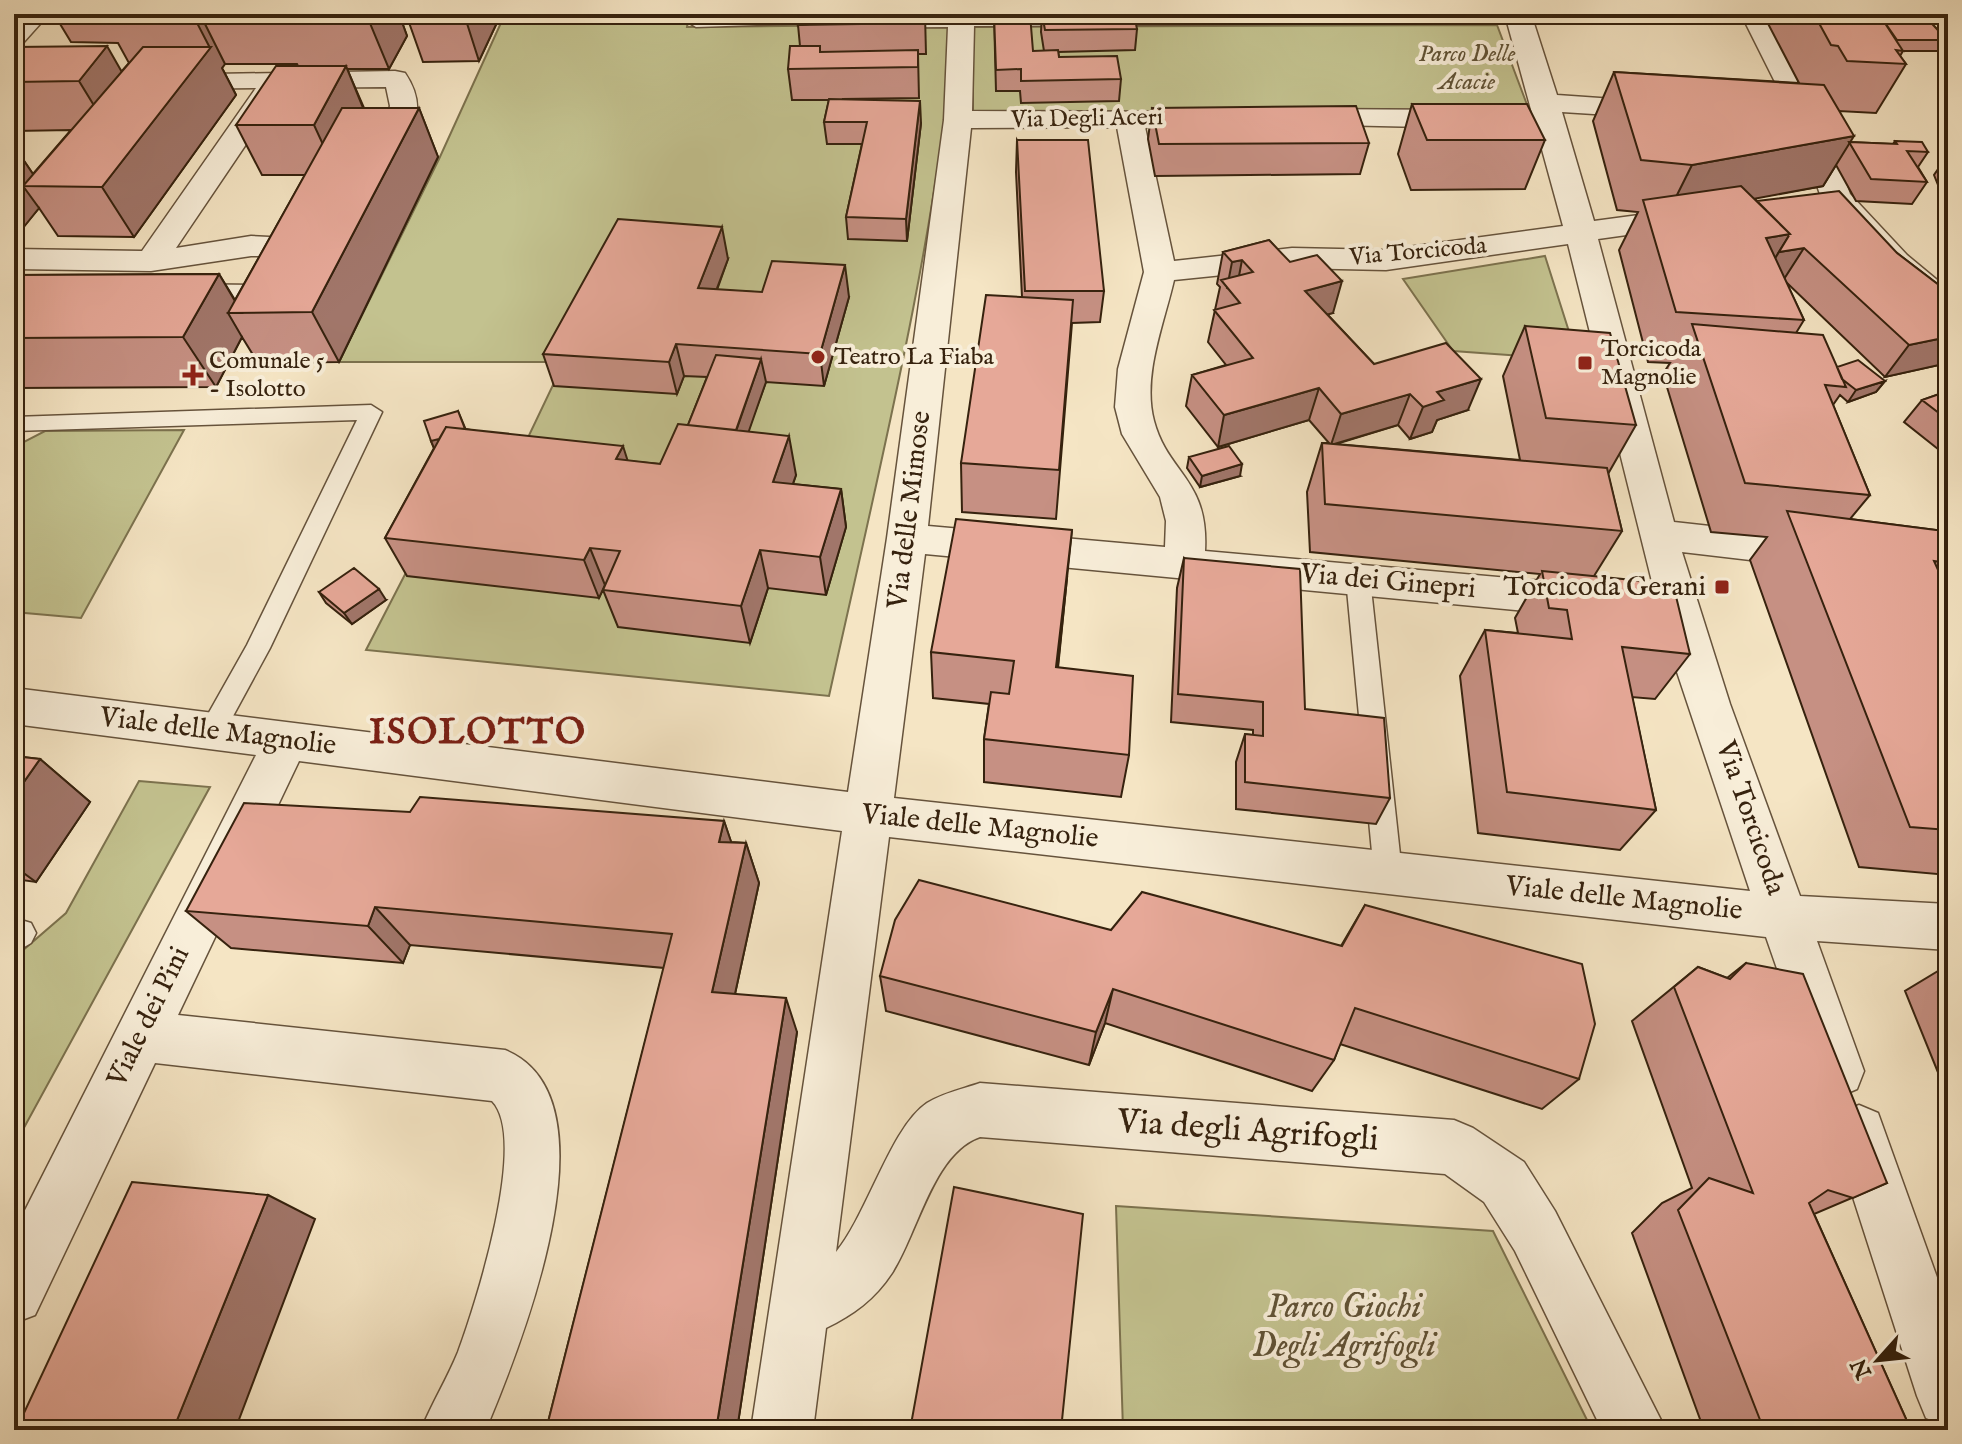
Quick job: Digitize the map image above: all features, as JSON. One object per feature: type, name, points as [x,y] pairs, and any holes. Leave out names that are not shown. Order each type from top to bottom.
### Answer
[{"type":"street","points":[[14,37],[36,14]]},
{"type":"street","points":[[808,17],[1518,14]]},
{"type":"street","name":"Via Torcicoda","points":[[1518,14],[1530,115],[1579,233],[1679,609],[1762,862],[1784,917],[1948,1396]]},
{"type":"street","points":[[1754,14],[1794,119],[1836,197],[1896,262],[1948,306]]},
{"type":"street","name":"Via delle Mimose","points":[[870,815],[958,120],[961,16]]},
{"type":"street","points":[[134,81],[395,79],[404,92],[406,106],[396,134]]},
{"type":"street","points":[[151,261],[275,80]]},
{"type":"street","points":[[1268,118],[1689,113]]},
{"type":"street","points":[[1129,118],[1160,272],[1132,396],[1135,421],[1148,452],[1178,494],[1184,511],[1184,563]]},
{"type":"street","name":"Via Degli Aceri","points":[[958,120],[1237,118]]},
{"type":"street","points":[[1805,201],[1836,197]]},
{"type":"street","points":[[1579,233],[1728,212]]},
{"type":"street","name":"Via Torcicoda","points":[[1160,272],[1292,258],[1386,260],[1579,233]]},
{"type":"street","points":[[14,259],[151,261],[251,246],[299,246],[275,295],[137,293]]},
{"type":"street","points":[[1658,535],[1857,557]]},
{"type":"street","name":"Via dei Ginepri","points":[[907,538],[1679,609]]},
{"type":"street","name":"Viale delle Magnolie","points":[[14,706],[870,815],[1784,917],[1948,927]]},
{"type":"street","name":"Viale dei Pini","points":[[14,1294],[286,741]]},
{"type":"street","points":[[782,1430],[870,815]]},
{"type":"street","points":[[140,1036],[505,1076],[521,1094],[529,1120],[530,1183],[518,1256],[494,1339],[465,1409],[452,1430]]},
{"type":"street","name":"Via degli Agrifogli","points":[[801,1309],[828,1299],[848,1283],[880,1241],[926,1145],[947,1121],[980,1110],[1454,1147],[1504,1182],[1512,1194],[1535,1231],[1635,1430]]},
{"type":"lane","points":[[696,22],[808,17]]},
{"type":"lane","points":[[14,424],[371,412],[258,648],[211,732]]},
{"type":"lane","points":[[1358,579],[1388,873]]},
{"type":"green space","points":[[505,14],[689,14],[687,27],[956,24],[934,193],[903,362],[829,696],[366,650],[462,464],[513,469],[564,362],[339,362],[439,159]]},
{"type":"green space","name":"Parco Delle Acacie","points":[[1497,25],[1529,110],[973,113],[973,27]]},
{"type":"green space","points":[[1545,256],[1578,360],[1453,351],[1403,279]]},
{"type":"green space","points":[[184,430],[81,618],[14,612],[14,447],[45,431]]},
{"type":"green space","points":[[139,781],[210,787],[14,1146],[14,958],[66,913]]},
{"type":"green space","name":"Parco Giochi Degli Agrifogli","points":[[1116,1206],[1493,1231],[1592,1430],[1123,1430]]},
{"type":"building","points":[[111,14],[374,14],[369,21],[277,21],[280,16],[201,16],[196,21],[105,21]]},
{"type":"building","points":[[799,14],[925,14],[925,23],[798,25]]},
{"type":"building","points":[[994,14],[1030,14],[1033,51],[1058,50],[1059,57],[1117,56],[1121,79],[1021,81],[1021,69],[996,70]]},
{"type":"building","points":[[1042,14],[1134,14],[1137,29],[1045,30]]},
{"type":"building","points":[[1814,14],[1879,14],[1903,51],[1896,50],[1906,64],[1847,61],[1838,46],[1831,45]]},
{"type":"building","points":[[1879,14],[1923,14],[1947,40],[1897,40]]},
{"type":"building","points":[[107,46],[79,81],[14,82],[14,47]]},
{"type":"building","points":[[790,46],[820,46],[820,52],[918,50],[918,67],[788,69]]},
{"type":"building","points":[[143,47],[211,47],[102,187],[23,186]]},
{"type":"building","points":[[276,66],[346,66],[314,125],[236,125]]},
{"type":"building","points":[[1614,72],[1824,85],[1854,136],[1692,165],[1641,160]]},
{"type":"building","points":[[829,99],[920,101],[906,219],[846,217],[867,122],[824,122]]},
{"type":"building","points":[[1412,104],[1527,104],[1545,140],[1427,140]]},
{"type":"building","points":[[1356,106],[1369,143],[1159,144],[1152,108]]},
{"type":"building","points":[[342,108],[419,108],[312,312],[228,313]]},
{"type":"building","points":[[1017,140],[1088,140],[1104,291],[1025,291]]},
{"type":"building","points":[[1895,141],[1922,142],[1928,152],[1907,151],[1927,182],[1871,179],[1849,142],[1897,144]]},
{"type":"building","points":[[1741,186],[1790,234],[1766,238],[1804,320],[1676,312],[1643,200]]},
{"type":"building","points":[[1839,191],[1897,253],[1948,292],[1948,337],[1909,345],[1804,248],[1779,252],[1790,234],[1757,201]]},
{"type":"building","points":[[618,219],[722,227],[698,288],[762,292],[772,261],[845,265],[820,354],[676,344],[669,362],[543,354]]},
{"type":"building","points":[[1269,240],[1290,262],[1317,255],[1342,281],[1305,291],[1374,364],[1446,343],[1481,379],[1437,392],[1444,400],[1423,407],[1410,394],[1341,414],[1319,388],[1224,415],[1192,375],[1253,358],[1214,310],[1240,303],[1221,280],[1253,272],[1242,260],[1232,262],[1223,252]]},
{"type":"building","points":[[219,274],[183,337],[14,338],[14,275]]},
{"type":"building","points":[[986,295],[1073,300],[1059,470],[961,463]]},
{"type":"building","points":[[1692,324],[1823,335],[1846,387],[1825,385],[1870,495],[1745,483]]},
{"type":"building","points":[[1525,326],[1610,333],[1636,425],[1546,418]]},
{"type":"building","points":[[716,355],[761,359],[736,430],[688,425]]},
{"type":"building","points":[[1858,360],[1885,381],[1856,390],[1842,379],[1837,367]]},
{"type":"building","points":[[1948,391],[1948,420],[1922,400]]},
{"type":"building","points":[[458,411],[465,429],[446,427],[439,439],[431,441],[424,421]]},
{"type":"building","points":[[678,424],[789,436],[773,482],[841,489],[820,557],[760,550],[741,606],[603,590],[620,551],[590,548],[584,560],[385,538],[446,427],[623,446],[616,459],[660,464]]},
{"type":"building","points":[[1322,443],[1607,468],[1622,531],[1325,504]]},
{"type":"building","points":[[1229,446],[1242,464],[1202,476],[1189,457]]},
{"type":"building","points":[[1787,511],[1948,530],[1948,563],[1934,561],[1948,592],[1948,830],[1910,827]]},
{"type":"building","points":[[956,519],[1072,530],[1056,667],[1133,676],[1129,755],[984,739],[991,692],[1009,694],[1014,661],[931,652]]},
{"type":"building","points":[[1184,558],[1300,569],[1305,709],[1384,718],[1390,798],[1245,782],[1245,734],[1263,736],[1263,702],[1178,694]]},
{"type":"building","points":[[354,568],[379,589],[344,613],[319,592]]},
{"type":"building","points":[[1542,571],[1673,584],[1690,654],[1622,647],[1656,810],[1507,792],[1485,630],[1572,639],[1567,610],[1549,608]]},
{"type":"building","points":[[14,756],[40,759],[14,796]]},
{"type":"building","points":[[420,797],[724,821],[719,842],[746,843],[712,992],[786,998],[716,1430],[546,1430],[672,934],[375,907],[368,926],[186,911],[244,803],[410,812]]},
{"type":"building","points":[[919,880],[1111,930],[1142,892],[1342,946],[1365,905],[1582,964],[1595,1024],[1579,1079],[1355,1008],[1334,1060],[1113,989],[1096,1032],[880,976],[895,920]]},
{"type":"building","points":[[1746,963],[1803,974],[1887,1183],[1853,1198],[1828,1190],[1809,1203],[1911,1430],[1764,1430],[1678,1210],[1709,1178],[1753,1193],[1674,987],[1698,967],[1730,979]]},
{"type":"building","points":[[132,1182],[268,1195],[173,1430],[16,1430]]},
{"type":"building","points":[[954,1187],[1083,1214],[1061,1430],[910,1430]]},
{"type":"place","name":"Teatro La Fiaba","points":[[818,357]]},
{"type":"place","name":"Torcicoda Magnolie","points":[[1585,363]]},
{"type":"place","name":"Comunale 5 - Isolotto","points":[[193,375]]},
{"type":"place","name":"Torcicoda Gerani","points":[[1722,587]]},
{"type":"district","name":"ISOLOTTO","points":[[478,733]]}]
